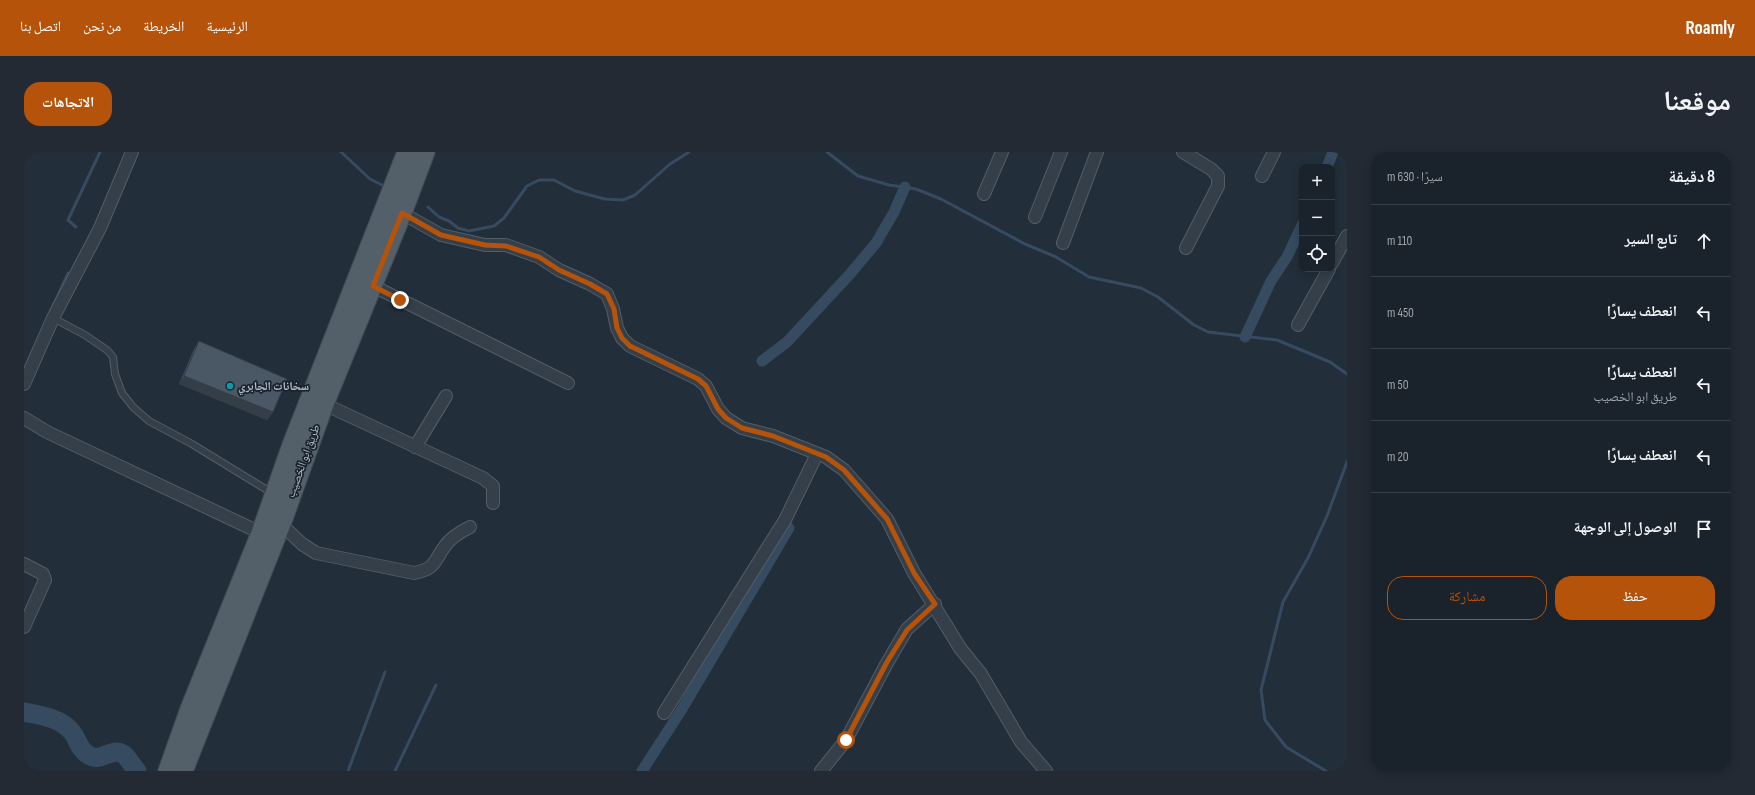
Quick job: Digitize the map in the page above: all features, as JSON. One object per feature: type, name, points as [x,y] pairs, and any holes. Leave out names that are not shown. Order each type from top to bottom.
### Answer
[{"type":"main road","name":"طريق ابو الخصيب","points":[[183,771],[197,712],[274,495],[407,152]]},
{"type":"main road","name":"طريق ابو الخصيب","points":[[168,771],[197,712],[281,524],[324,404],[373,286],[425,152]]},
{"type":"street","points":[[24,384],[53,318],[100,228],[132,152]]},
{"type":"street","points":[[984,194],[1002,152]]},
{"type":"street","points":[[1035,217],[1061,152]]},
{"type":"street","points":[[1063,243],[1097,152]]},
{"type":"street","points":[[1183,152],[1211,169],[1218,176],[1218,186],[1186,248]]},
{"type":"street","points":[[1262,176],[1274,152]]},
{"type":"street","points":[[402,213],[441,235],[485,245],[506,246],[539,257],[559,270],[590,284],[607,294],[614,309],[617,328],[622,338],[630,346],[698,379],[706,386],[718,409],[726,418],[742,428],[773,436],[826,457],[844,470],[887,519],[914,573],[935,604],[960,648],[981,674],[1021,742],[1046,771]]},
{"type":"street","points":[[1335,258],[1347,236]]},
{"type":"street","points":[[1298,326],[1327,272]]},
{"type":"street","points":[[373,286],[568,383]]},
{"type":"street","points":[[415,447],[446,396]]},
{"type":"street","points":[[324,404],[483,478],[493,486],[493,503]]},
{"type":"street","points":[[24,418],[47,432],[261,533]]},
{"type":"street","points":[[664,713],[785,520],[817,454]]},
{"type":"street","points":[[281,524],[302,544],[316,553],[414,573],[427,570],[437,561],[446,545],[462,531],[470,527]]},
{"type":"street","points":[[24,564],[43,574],[45,580],[24,627]]},
{"type":"street","points":[[821,771],[846,740],[887,662],[907,630],[935,604]]},
{"type":"lane","points":[[53,318],[85,335],[113,357],[115,374],[122,393],[133,407],[149,421],[192,444],[274,495]]},
{"type":"building","name":"سخانات الجابري","points":[[199,341],[287,379],[273,412],[184,376]]},
{"type":"waterway","points":[[76,227],[68,220],[100,152]]},
{"type":"waterway","points":[[341,152],[370,179],[386,187]]},
{"type":"waterway","points":[[428,207],[439,217],[449,221],[458,228],[469,231],[494,226],[504,218],[527,186],[539,180],[554,180],[575,191],[605,199],[623,200],[635,195],[670,164],[689,152]]},
{"type":"waterway","points":[[827,152],[858,176],[889,185],[916,189],[941,199],[1025,244],[1056,257],[1089,277],[1141,288],[1158,297],[1194,325],[1208,332],[1277,340],[1330,362],[1347,374]]},
{"type":"waterway","points":[[1328,164],[1333,152]]},
{"type":"waterway","points":[[762,361],[787,342],[850,274],[876,243],[894,212],[905,187]]},
{"type":"waterway","points":[[1245,337],[1271,281],[1287,257],[1299,231]]},
{"type":"waterway","points":[[53,306],[68,273]]},
{"type":"waterway","points":[[1326,771],[1286,747],[1265,720],[1261,690],[1283,602],[1308,558],[1327,516],[1347,462]]},
{"type":"waterway","points":[[642,771],[682,709],[789,528]]},
{"type":"waterway","points":[[348,771],[385,672]]},
{"type":"waterway","points":[[395,771],[436,685]]},
{"type":"waterway","points":[[24,712],[37,714],[62,723],[72,732],[81,748],[90,756],[98,757],[115,752],[123,754],[137,771]]},
{"type":"place","name":"سخانات الجابري","points":[[230,386]]},
{"type":"route","points":[[400,300],[373,286],[402,213],[441,235],[485,245],[506,246],[539,257],[559,270],[590,284],[607,294],[614,309],[617,328],[622,338],[630,346],[698,379],[706,386],[718,409],[726,418],[742,428],[773,436],[800,448],[826,457],[844,470],[887,519],[914,573],[935,604],[907,630],[887,662],[846,740]]}]
